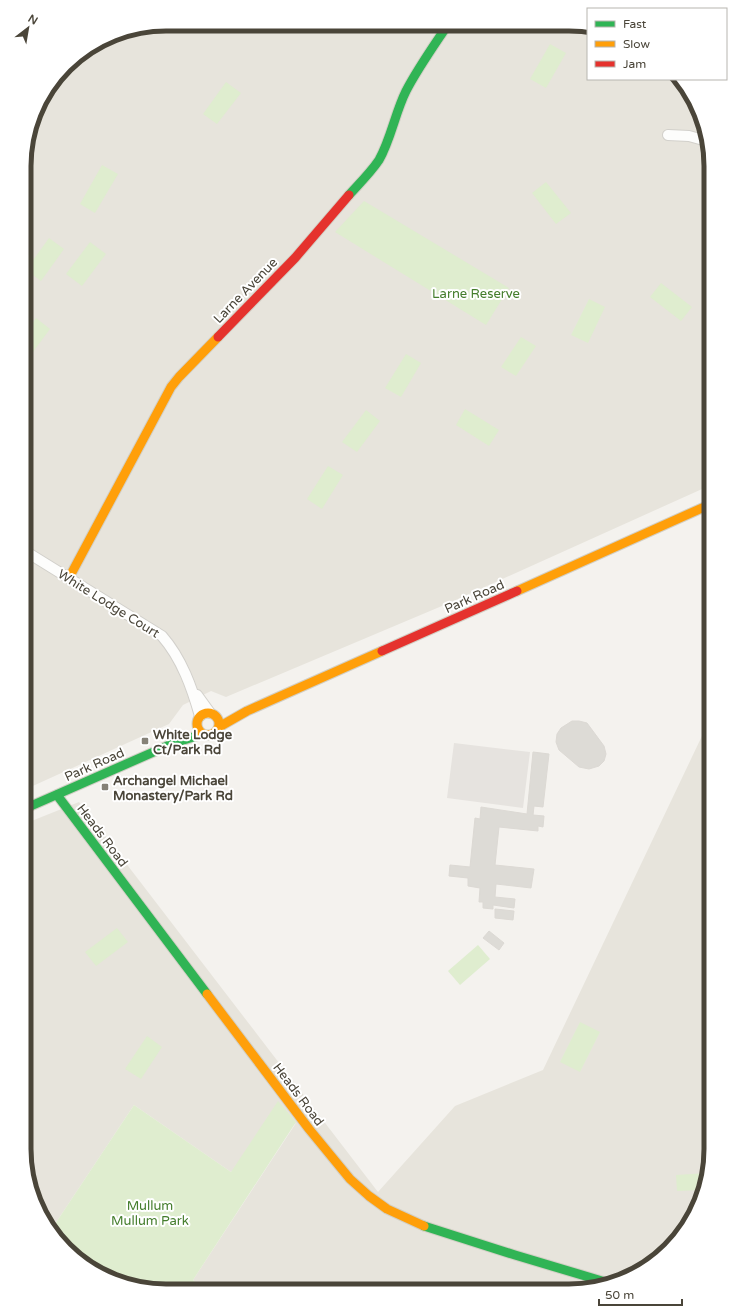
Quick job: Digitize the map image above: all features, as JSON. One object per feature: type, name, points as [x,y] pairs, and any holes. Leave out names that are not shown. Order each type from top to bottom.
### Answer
[{"type":"street","name":"Larne Avenue","points":[[69,578],[171,387],[295,258],[378,161],[382,154],[402,99],[443,31]]},
{"type":"street","points":[[668,135],[689,136],[701,139]]},
{"type":"street","name":"Park Road","points":[[219,727],[247,711],[704,507]]},
{"type":"street","name":"White Lodge Court","points":[[31,555],[162,636],[174,652],[205,717]]},
{"type":"street","name":"Park Road","points":[[174,743],[205,717],[247,711]]},
{"type":"street","points":[[205,717],[218,721],[219,727],[212,734],[203,734],[198,729],[205,717]]},
{"type":"street","name":"Park Road","points":[[31,806],[174,743],[203,734]]},
{"type":"street","name":"Heads Road","points":[[57,795],[331,1158],[362,1191],[380,1205],[394,1213],[437,1230],[599,1280]]},
{"type":"shaded area","points":[[569,31],[587,32],[587,80],[673,80],[690,106],[697,122],[703,148],[704,488],[449,603],[226,697],[211,691],[183,705],[169,724],[31,787],[31,166],[32,148],[38,122],[49,98],[64,77],[77,64],[98,49],[122,38],[148,32]]},
{"type":"shaded area","points":[[704,732],[704,1158],[701,1176],[697,1193],[686,1217],[665,1245],[637,1266],[629,1270],[613,1277],[578,1284],[197,1284],[193,1280],[296,1123],[231,1172],[134,1105],[55,1225],[38,1193],[32,1167],[31,821],[79,802],[378,1192],[455,1106],[543,1070]]},
{"type":"shaded area","points":[[454,743],[530,752],[523,808],[447,798]]},
{"type":"green space","points":[[550,44],[566,53],[546,88],[530,79]]},
{"type":"green space","points":[[226,82],[241,93],[217,124],[203,114]]},
{"type":"green space","points":[[102,165],[118,174],[95,213],[80,204]]},
{"type":"green space","points":[[546,182],[571,213],[556,224],[532,193]]},
{"type":"green space","name":"Larne Reserve","points":[[364,201],[509,288],[486,325],[335,232]]},
{"type":"green space","points":[[49,238],[64,249],[41,281],[31,274],[31,263]]},
{"type":"green space","points":[[90,242],[106,254],[82,286],[66,274]]},
{"type":"green space","points":[[661,283],[692,307],[681,321],[650,297]]},
{"type":"green space","points":[[589,299],[605,307],[588,343],[571,335]]},
{"type":"green space","points":[[36,318],[50,329],[31,355],[31,325]]},
{"type":"green space","points":[[521,337],[536,346],[516,376],[501,367]]},
{"type":"green space","points":[[406,354],[421,363],[401,397],[385,388]]},
{"type":"green space","points":[[465,409],[499,430],[489,446],[456,425]]},
{"type":"green space","points":[[366,410],[380,421],[357,452],[342,442]]},
{"type":"green space","points":[[328,466],[343,475],[322,509],[307,499]]},
{"type":"green space","points":[[117,928],[128,942],[96,966],[85,952]]},
{"type":"green space","points":[[478,945],[490,959],[460,985],[448,971]]},
{"type":"green space","points":[[580,1022],[600,1032],[580,1072],[560,1062]]},
{"type":"green space","points":[[147,1036],[162,1047],[141,1079],[125,1069]]},
{"type":"green space","name":"Mullum Mullum Park","points":[[278,1101],[296,1122],[193,1280],[197,1284],[148,1283],[114,1274],[98,1266],[70,1245],[55,1225],[134,1105],[231,1172]]},
{"type":"green space","points":[[701,1173],[698,1190],[677,1191],[676,1175]]},
{"type":"building","points":[[572,721],[587,723],[604,746],[606,754],[604,761],[599,766],[589,769],[579,767],[559,750],[556,742],[557,734],[561,728]]},
{"type":"building","points":[[533,752],[549,754],[543,807],[534,806],[533,815],[544,816],[543,827],[538,826],[538,831],[499,827],[495,865],[534,869],[531,888],[496,884],[495,897],[515,899],[514,908],[493,905],[493,909],[483,908],[483,902],[479,902],[480,888],[468,886],[468,878],[449,876],[450,865],[470,867],[475,818],[480,819],[481,807],[527,814]]},
{"type":"building","points":[[495,909],[514,911],[513,920],[495,918]]},
{"type":"building","points":[[489,931],[504,943],[499,950],[483,938]]},
{"type":"traffic: fast","points":[[349,195],[379,160],[387,143],[406,91],[444,31]]},
{"type":"traffic: fast","points":[[31,806],[174,743],[203,734]]},
{"type":"traffic: fast","points":[[57,795],[207,994]]},
{"type":"traffic: fast","points":[[424,1226],[599,1280]]},
{"type":"traffic: slow","points":[[69,578],[171,387],[218,337]]},
{"type":"traffic: slow","points":[[517,591],[704,507]]},
{"type":"traffic: slow","points":[[219,727],[247,711],[382,651]]},
{"type":"traffic: slow","points":[[208,713],[216,716],[219,724],[216,732],[208,735],[200,732],[197,724],[200,716],[208,713]]},
{"type":"traffic: slow","points":[[207,994],[309,1129],[350,1179],[369,1196],[387,1209],[424,1226]]},
{"type":"traffic: jam","points":[[218,337],[295,258],[349,195]]},
{"type":"traffic: jam","points":[[382,651],[517,591]]},
{"type":"place","name":"White Lodge Ct/Park Rd","points":[[145,741]]},
{"type":"place","name":"Archangel Michael Monastery/Park Rd","points":[[105,787]]}]
